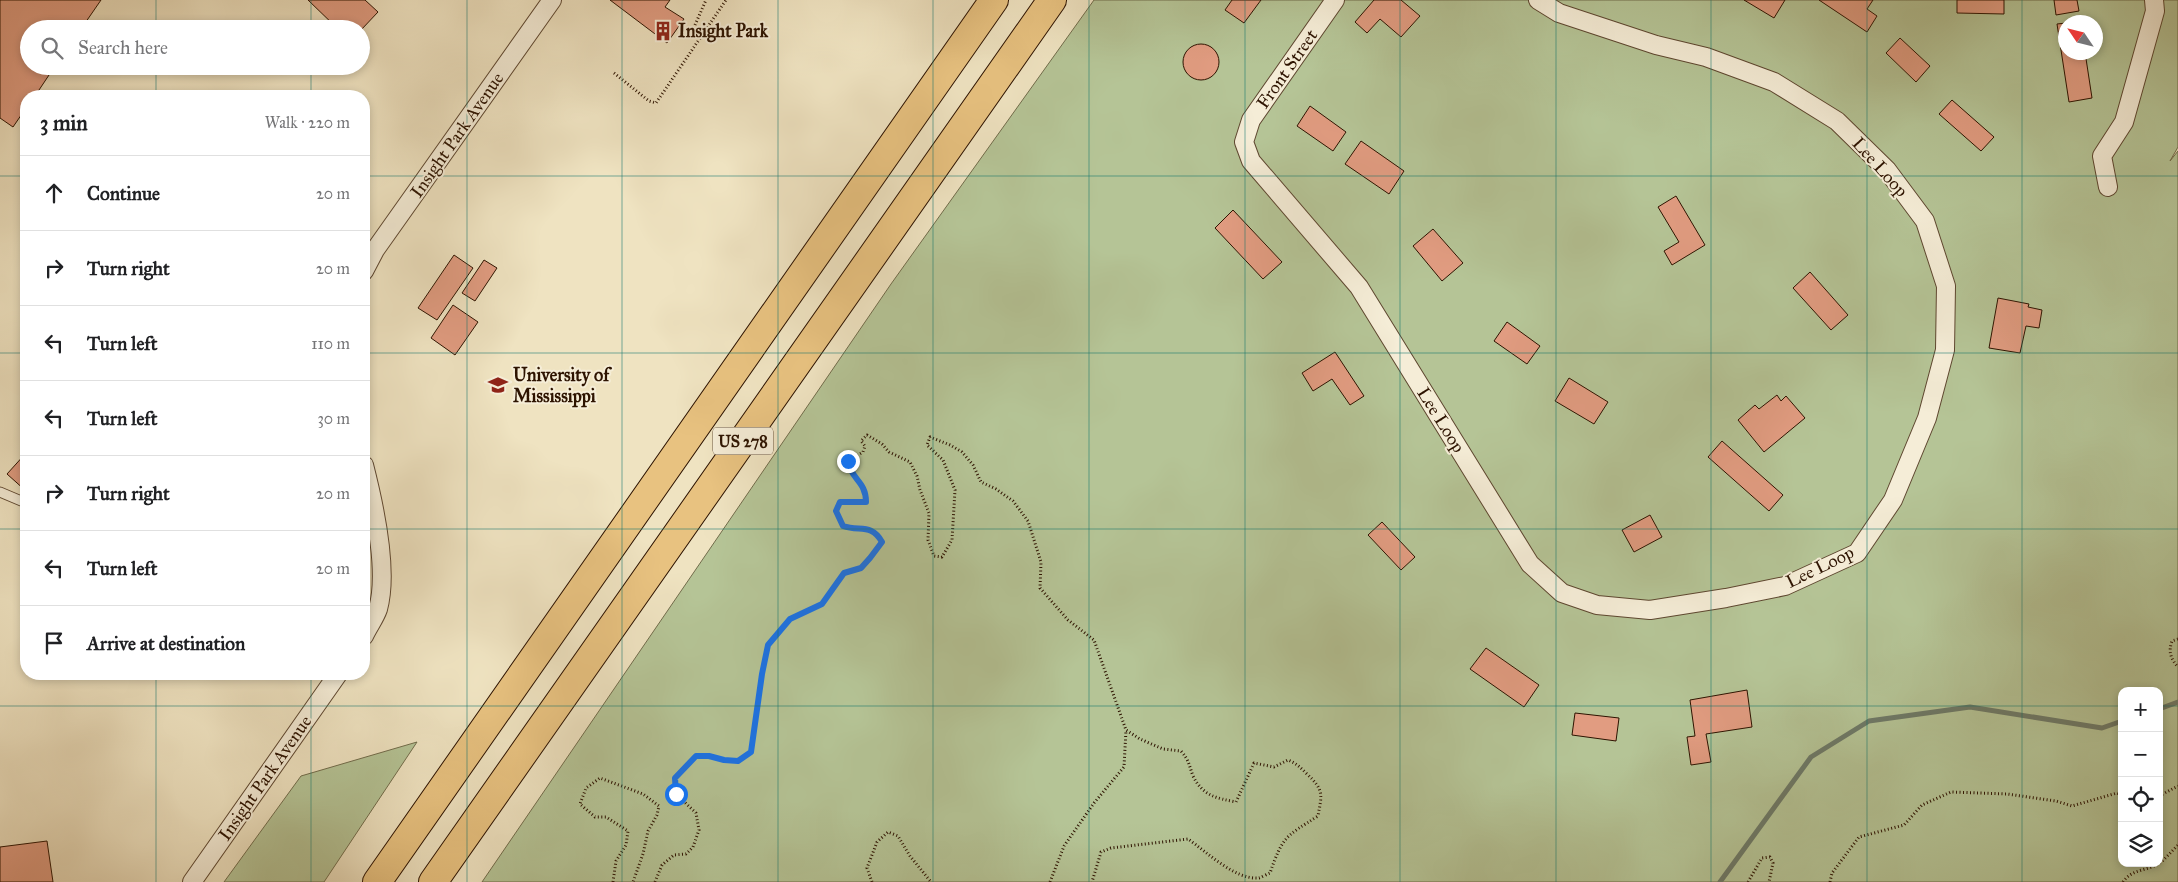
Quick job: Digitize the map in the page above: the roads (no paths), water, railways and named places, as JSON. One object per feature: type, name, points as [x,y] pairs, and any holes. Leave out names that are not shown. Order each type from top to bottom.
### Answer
[{"type":"highway","name":"US 278","points":[[377,882],[994,0]]},
{"type":"highway","name":"US 278","points":[[433,882],[1052,0]]},
{"type":"street","name":"Insight Park Avenue","points":[[370,260],[380,242],[552,0]]},
{"type":"street","name":"Front Street","points":[[1244,142],[1252,120],[1335,0]]},
{"type":"street","name":"Lee Loop","points":[[1244,142],[1251,161],[1358,287],[1530,564],[1562,593],[1597,606],[1650,610],[1784,586],[1857,553],[1896,492],[1927,418],[1944,350],[1946,285],[1925,221],[1886,170],[1837,121],[1774,82],[1706,57],[1656,45],[1559,13],[1538,0]]},
{"type":"street","points":[[2108,187],[2102,156],[2124,122],[2155,11],[2154,0]]},
{"type":"street","points":[[370,492],[381,565],[382,588],[378,610],[370,625]]},
{"type":"street","name":"Insight Park Avenue","points":[[192,882],[334,680]]},
{"type":"lane","points":[[0,492],[20,500]]},
{"type":"waterway","points":[[2163,708],[2178,702]]},
{"type":"waterway","points":[[1720,882],[1811,757],[1869,721],[1970,707],[2102,728],[2118,722]]},
{"type":"place","name":"Insight Park","points":[[663,31]]},
{"type":"place","name":"University of Mississippi","points":[[498,385]]}]
